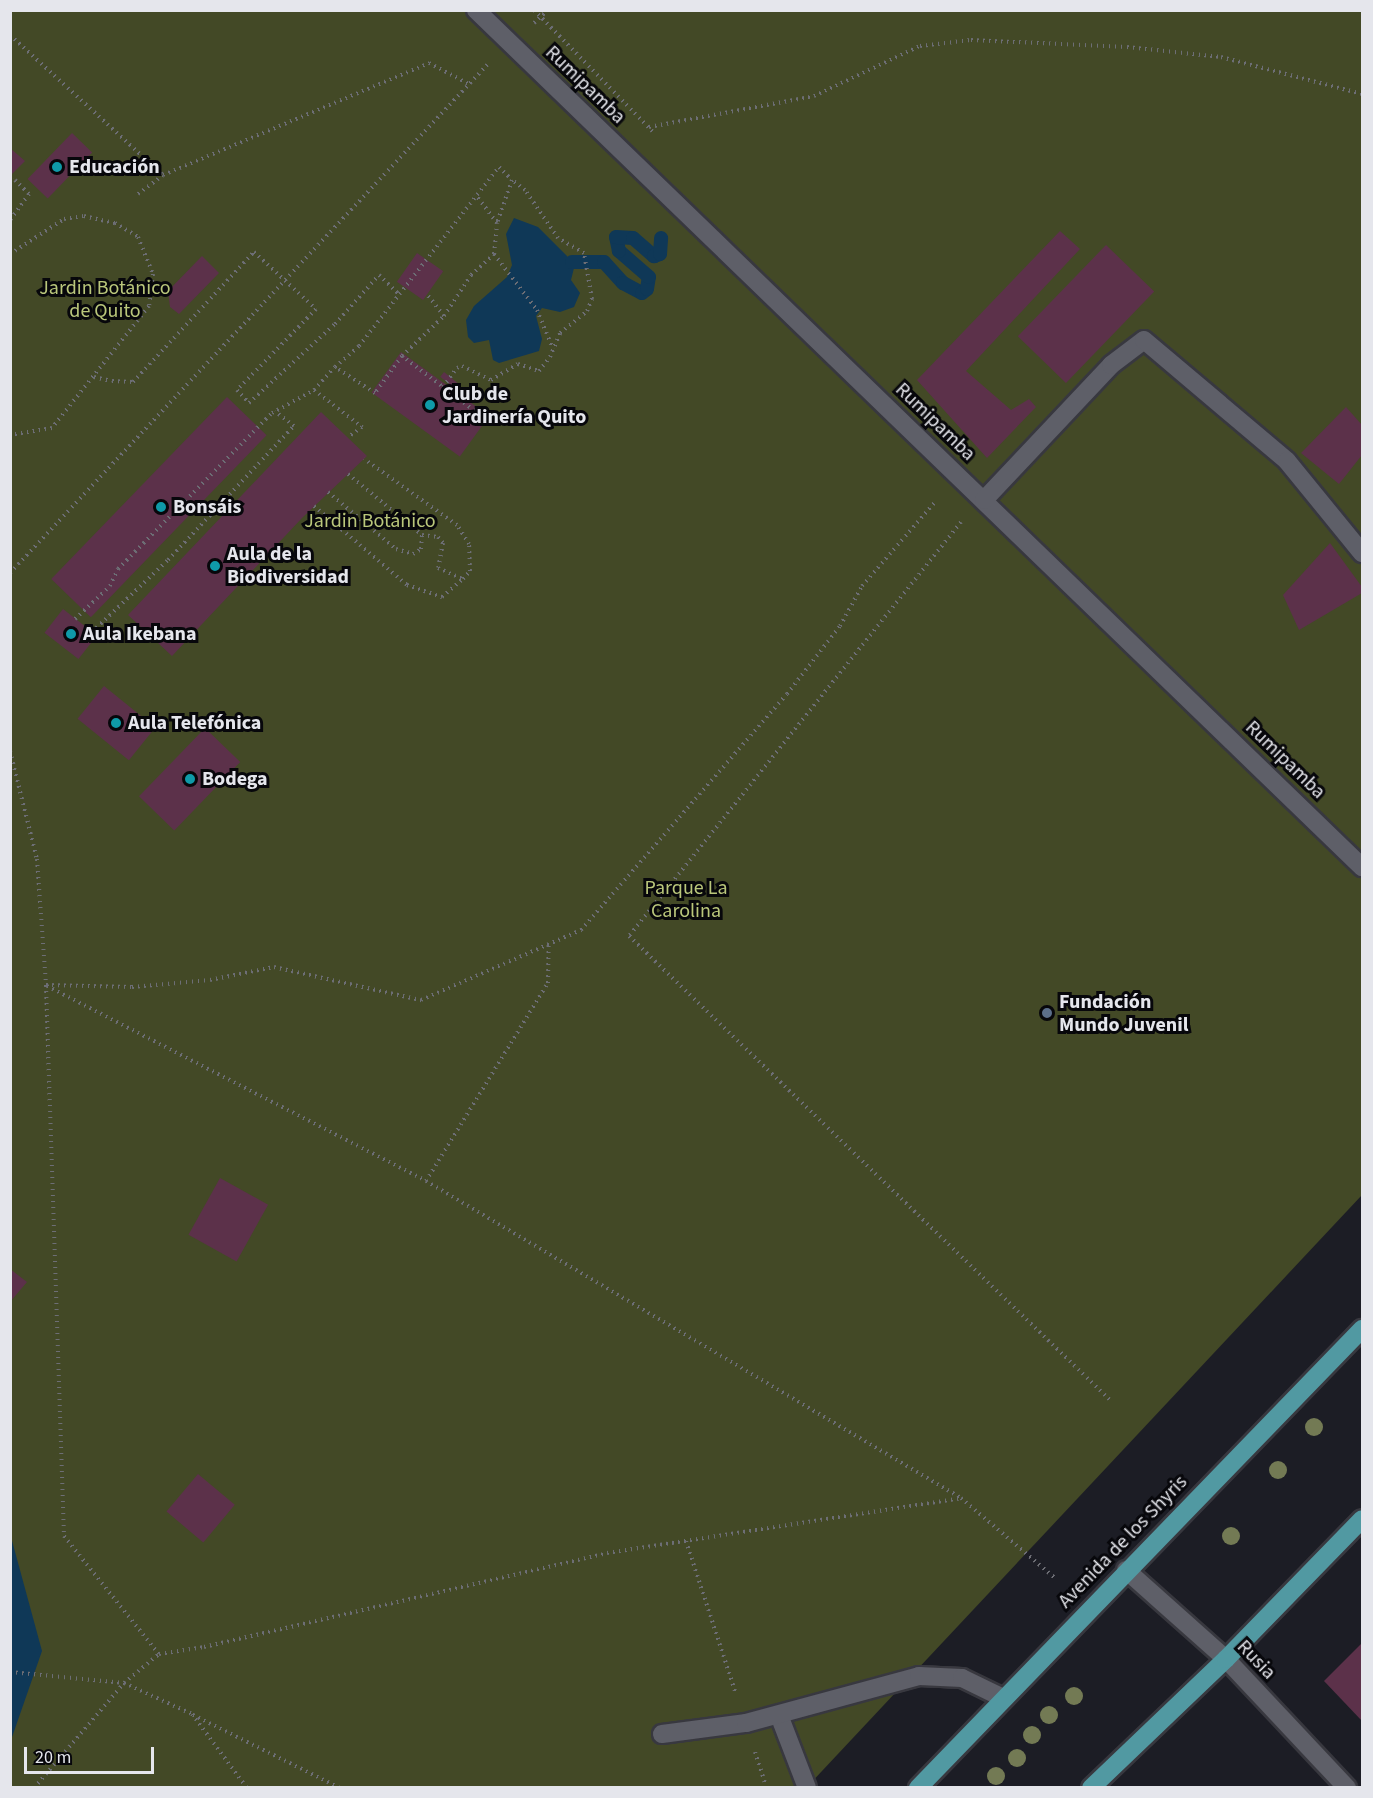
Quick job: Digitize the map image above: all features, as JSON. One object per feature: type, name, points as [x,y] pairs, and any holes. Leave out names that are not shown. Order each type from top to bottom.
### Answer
[{"type":"main road","name":"Avenida de los Shyris","points":[[918,1788],[1126,1570],[1362,1329]]},
{"type":"main road","points":[[1091,1788],[1226,1659],[1362,1519]]},
{"type":"street","name":"Rumipamba","points":[[476,10],[1362,867]]},
{"type":"street","points":[[984,500],[1111,365],[1144,340],[1287,461],[1362,553]]},
{"type":"street","name":"Rusia","points":[[1126,1570],[1226,1659],[1347,1788]]},
{"type":"street","points":[[662,1734],[779,1715],[919,1676],[962,1678],[1003,1698]]},
{"type":"street","points":[[779,1715],[807,1788]]},
{"type":"path","points":[[10,573],[508,42],[548,10]]},
{"type":"path","points":[[10,35],[163,175]]},
{"type":"path","points":[[648,128],[814,96],[920,46],[971,40],[1127,46],[1221,57],[1362,94]]},
{"type":"path","points":[[138,194],[163,175],[429,63],[469,84]]},
{"type":"path","points":[[75,619],[110,586],[118,569],[274,411],[314,390],[359,346],[400,295],[474,194],[499,166],[525,190],[558,238],[584,253],[590,270],[592,299],[587,311],[567,324],[539,371],[518,364],[491,380],[462,366],[457,368],[443,387]]},
{"type":"path","points":[[10,184],[15,180],[29,194],[10,220]]},
{"type":"path","points":[[335,367],[375,393],[402,356],[444,316],[471,275],[494,254],[497,224],[512,180]]},
{"type":"path","points":[[474,194],[497,224]]},
{"type":"path","points":[[10,254],[64,219],[84,216],[116,223],[138,237],[153,274],[149,306],[52,429],[10,435]]},
{"type":"path","points":[[94,377],[133,382],[254,252],[316,309],[237,390],[249,403],[335,324],[379,275],[400,295]]},
{"type":"path","points":[[494,254],[537,310],[553,348]]},
{"type":"path","points":[[427,294],[444,316]]},
{"type":"path","points":[[402,356],[484,418]]},
{"type":"path","points":[[314,390],[362,428],[348,437]]},
{"type":"path","points":[[92,632],[168,560],[294,426],[274,411]]},
{"type":"path","points":[[314,506],[407,585],[442,597],[463,579],[470,572],[470,544],[457,525],[364,459]]},
{"type":"path","points":[[348,474],[422,535],[438,537],[443,543],[438,568],[463,579]]},
{"type":"path","points":[[46,986],[132,987],[210,980],[274,968],[421,1000],[581,930],[787,694],[840,626],[862,586],[958,476]]},
{"type":"path","points":[[328,492],[396,549],[413,554],[421,549],[422,535]]},
{"type":"path","points":[[963,520],[629,936],[1111,1401]]},
{"type":"path","points":[[10,751],[37,859],[46,986],[64,1536],[159,1654]]},
{"type":"path","points":[[426,1181],[548,983],[549,944]]},
{"type":"path","points":[[46,986],[426,1181],[961,1498],[1055,1578]]},
{"type":"path","points":[[34,1788],[124,1683],[159,1654],[204,1647],[607,1553],[961,1498]]},
{"type":"path","points":[[686,1541],[739,1703]]},
{"type":"path","points":[[10,1672],[63,1674],[124,1683],[192,1714],[340,1788]]},
{"type":"path","points":[[192,1714],[248,1788]]},
{"type":"path","points":[[753,1746],[767,1788]]},
{"type":"green space","name":"Parque La Carolina","points":[[11,11],[1362,11],[1362,1195],[807,1787],[11,1787]]},
{"type":"water","points":[[514,218],[538,227],[567,256],[574,268],[571,280],[580,293],[574,307],[560,312],[542,308],[536,316],[542,339],[539,351],[499,363],[493,360],[489,340],[474,343],[468,337],[466,320],[474,306],[507,277],[512,265],[506,234]]},
{"type":"water","points":[[11,1537],[42,1651],[11,1740]]},
{"type":"building","name":"Educación","points":[[72,133],[92,152],[48,198],[28,179]]},
{"type":"building","points":[[10,148],[25,161],[10,176]]},
{"type":"building","points":[[1060,231],[1080,249],[966,371],[1011,410],[1029,399],[1036,407],[987,458],[917,380]]},
{"type":"building","points":[[1106,245],[1154,292],[1066,383],[1018,336]]},
{"type":"building","points":[[417,253],[443,271],[423,300],[397,282]]},
{"type":"building","points":[[202,256],[219,273],[179,314],[170,307],[168,291]]},
{"type":"building","name":"Club de Jardinería Quito","points":[[401,352],[489,416],[460,457],[372,392]]},
{"type":"building","points":[[444,372],[459,384],[455,389],[440,377]]},
{"type":"building","name":"Bonsáis","points":[[227,397],[267,435],[91,617],[51,579]]},
{"type":"building","points":[[1346,407],[1362,425],[1362,455],[1339,484],[1301,453]]},
{"type":"building","name":"Aula de la Biodiversidad","points":[[321,412],[367,456],[302,518],[172,656],[128,615]]},
{"type":"building","points":[[1330,543],[1362,587],[1362,593],[1299,630],[1283,595]]},
{"type":"building","name":"Aula Ikebana","points":[[63,609],[97,635],[78,659],[45,633]]},
{"type":"building","name":"Aula Telefónica","points":[[104,686],[155,728],[129,760],[78,719]]},
{"type":"building","name":"Bodega","points":[[205,728],[240,762],[174,830],[139,796]]},
{"type":"building","points":[[220,1178],[268,1205],[237,1262],[188,1235]]},
{"type":"building","points":[[10,1269],[27,1282],[10,1302]]},
{"type":"building","points":[[198,1474],[235,1505],[203,1542],[167,1512]]},
{"type":"building","points":[[1362,1643],[1362,1721],[1324,1681]]},
{"type":"waterway","points":[[572,262],[604,262],[623,283],[642,293],[647,289],[649,277],[619,251],[616,237],[633,238],[654,256],[660,254],[661,238]]},
{"type":"place","name":"Educación","points":[[57,167]]},
{"type":"place","name":"Club de Jardinería Quito","points":[[430,405]]},
{"type":"place","name":"Bonsáis","points":[[161,507]]},
{"type":"place","name":"Aula de la Biodiversidad","points":[[215,566]]},
{"type":"place","name":"Aula Ikebana","points":[[71,634]]},
{"type":"place","name":"Aula Telefónica","points":[[116,723]]},
{"type":"place","name":"Bodega","points":[[190,779]]},
{"type":"place","name":"Fundación Mundo Juvenil","points":[[1047,1013]]},
{"type":"park label","name":"Jardin Botánico de Quito","points":[[105,300]]},
{"type":"park label","name":"Jardin Botánico","points":[[370,521]]}]
